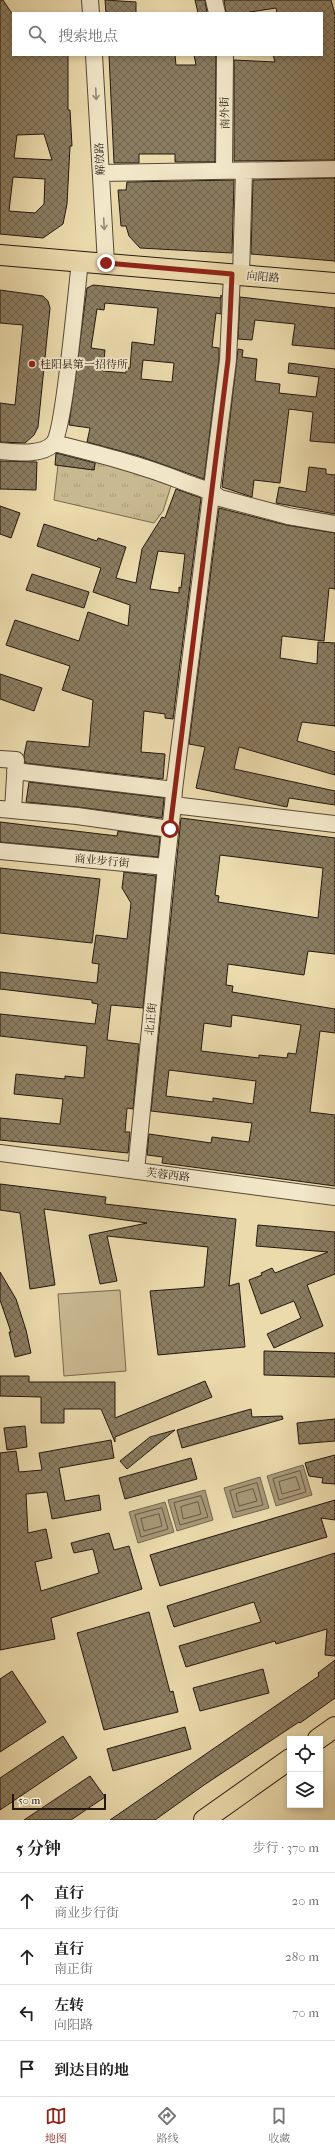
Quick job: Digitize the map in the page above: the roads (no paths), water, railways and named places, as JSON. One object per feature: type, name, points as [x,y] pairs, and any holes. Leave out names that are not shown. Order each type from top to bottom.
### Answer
[{"type":"main road","name":"向阳路","points":[[0,255],[335,283]]},
{"type":"main road","points":[[322,1736],[335,1727]]},
{"type":"main road","points":[[204,1820],[287,1761]]},
{"type":"street","points":[[90,0],[91,12]]},
{"type":"street","points":[[214,0],[217,12]]},
{"type":"street","name":"解放路","points":[[94,56],[106,263]]},
{"type":"street","name":"南外街","points":[[224,171],[225,56]]},
{"type":"street","points":[[101,173],[335,169]]},
{"type":"street","points":[[166,868],[228,360],[244,171]]},
{"type":"street","points":[[0,451],[20,453],[47,450],[54,443],[59,430],[64,398],[80,261]]},
{"type":"street","points":[[54,443],[114,458],[212,491],[220,498],[288,516],[335,524]]},
{"type":"street","points":[[0,759],[16,760],[15,771],[6,809],[170,829]]},
{"type":"street","points":[[15,771],[335,824]]},
{"type":"street","name":"商业步行街","points":[[0,852],[166,868]]},
{"type":"street","name":"北正街","points":[[136,1171],[166,868]]},
{"type":"street","name":"芙蓉西路","points":[[0,1154],[335,1197]]},
{"type":"water","points":[[303,1465],[312,1495],[276,1506],[267,1476]]},
{"type":"water","points":[[260,1477],[269,1508],[233,1518],[224,1488]]},
{"type":"water","points":[[205,1490],[213,1520],[177,1531],[168,1500]]},
{"type":"water","points":[[165,1502],[174,1532],[138,1543],[129,1512]]},
{"type":"place","name":"桂阳县第一招待所","points":[[32,364]]}]
